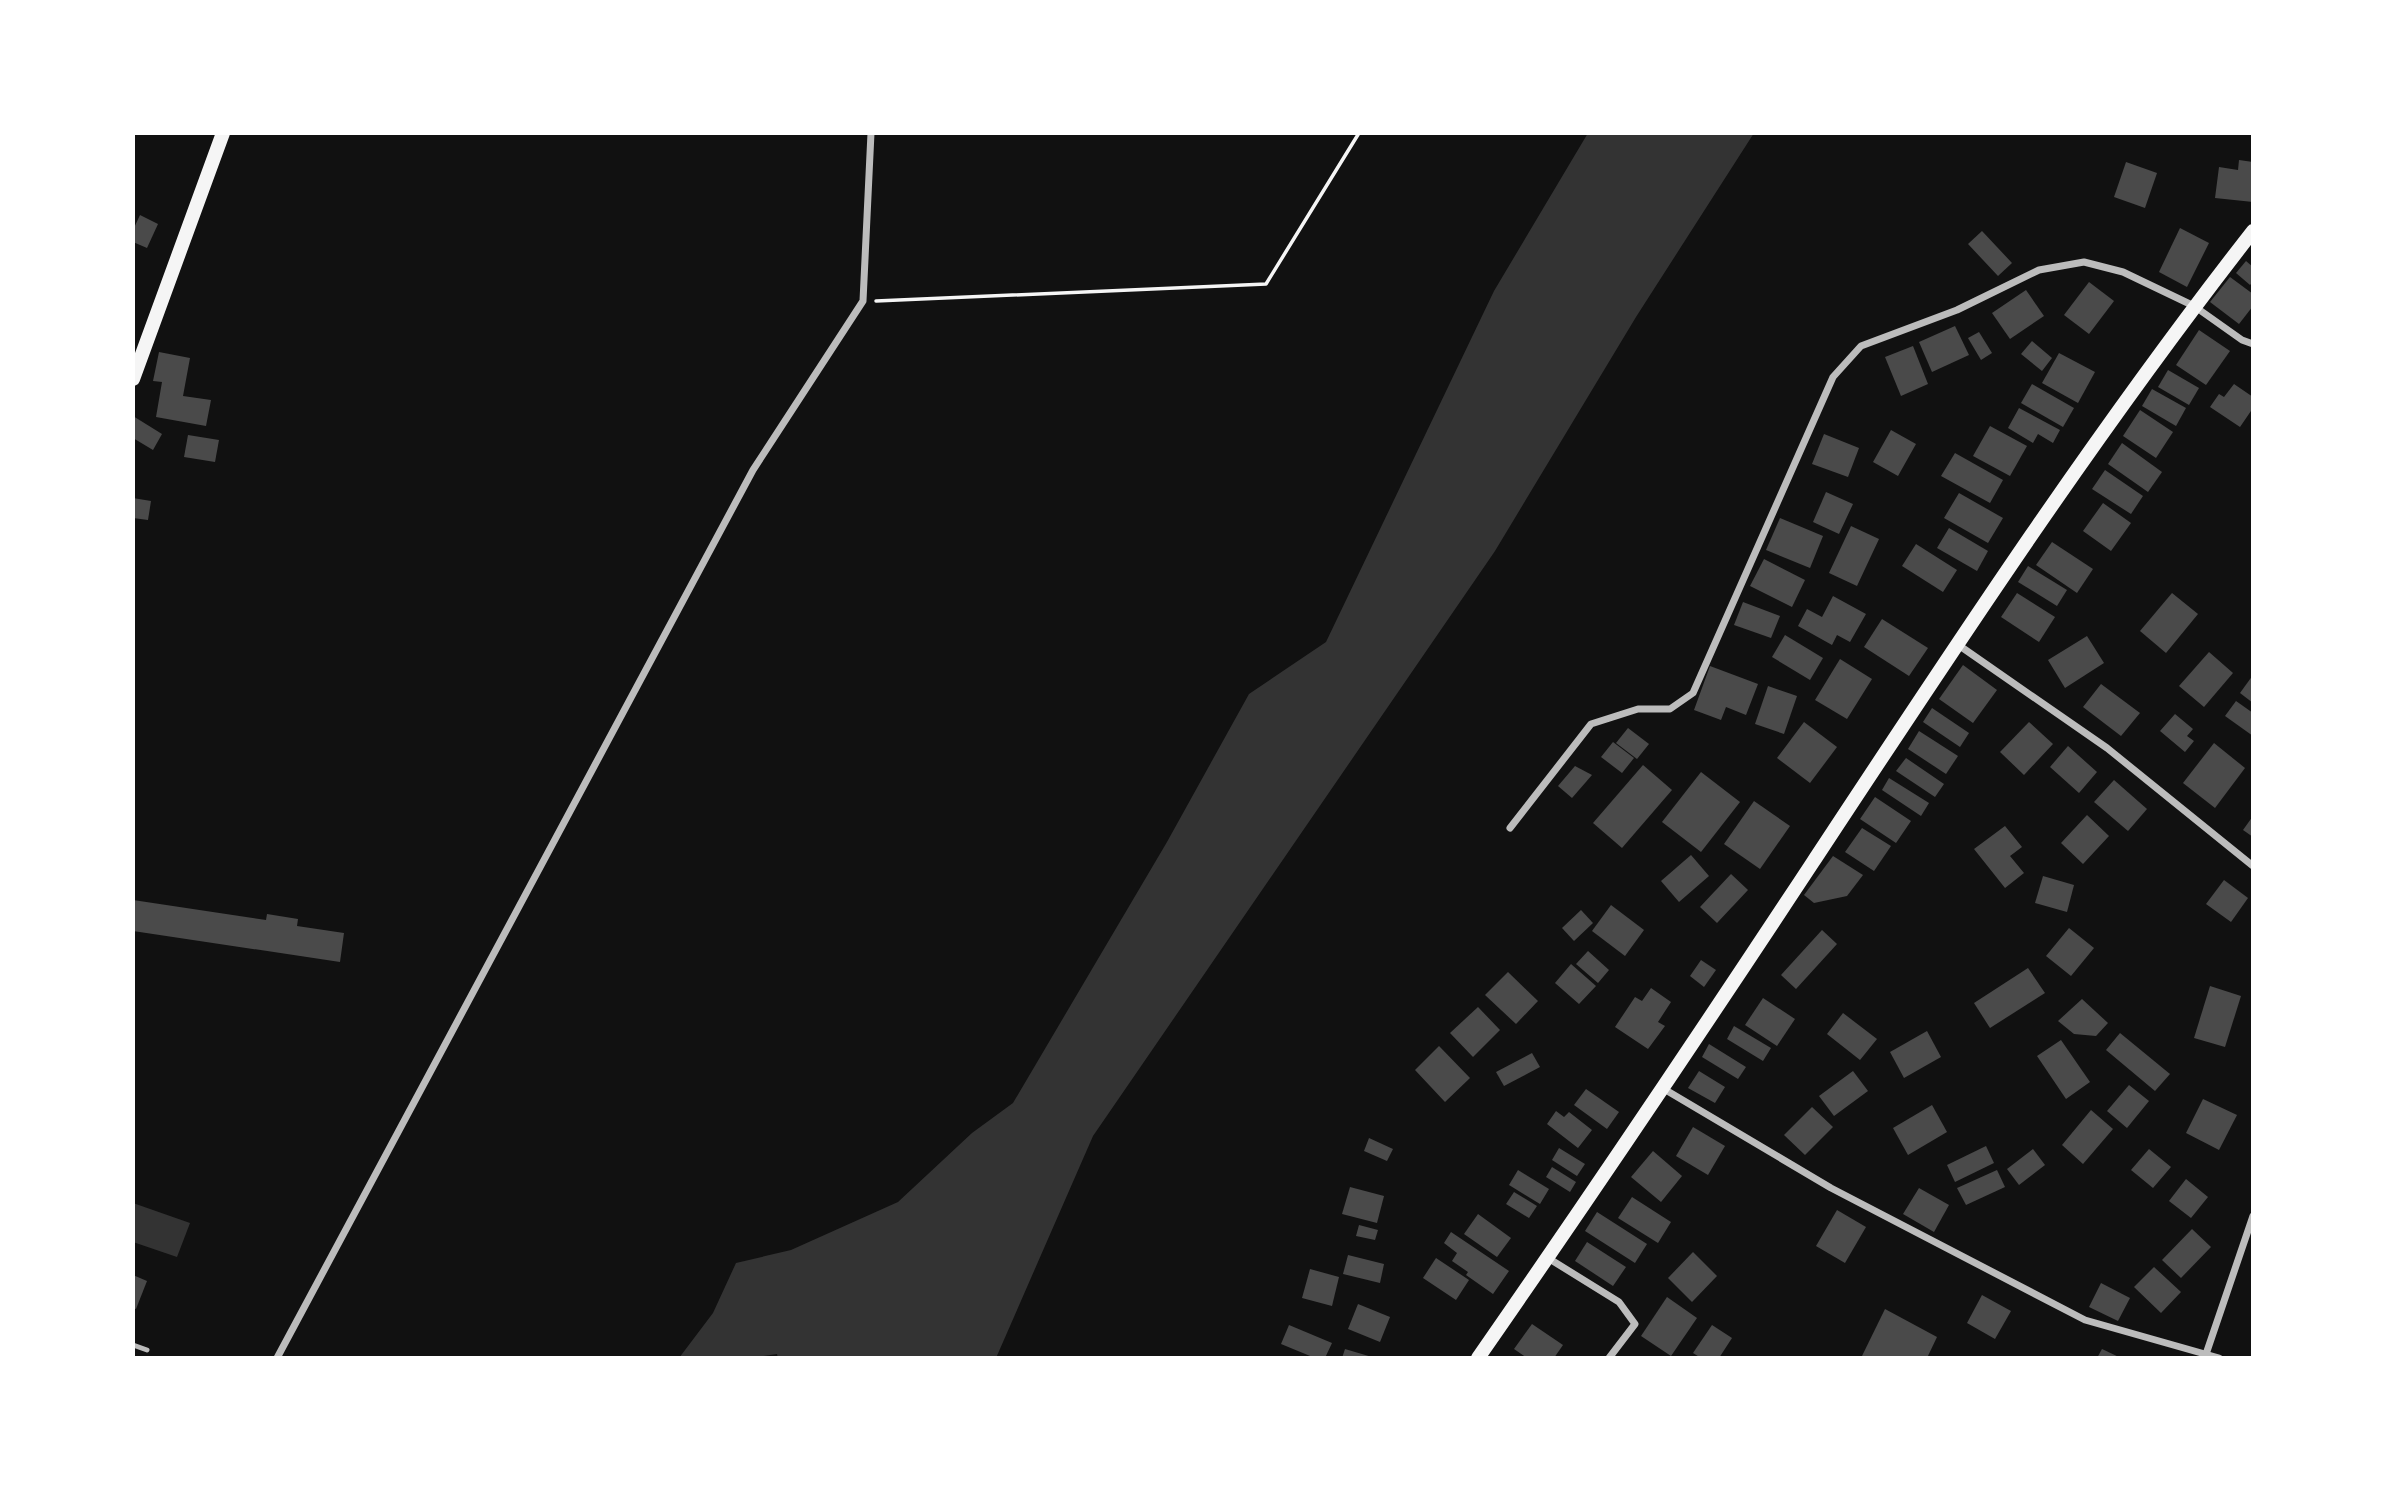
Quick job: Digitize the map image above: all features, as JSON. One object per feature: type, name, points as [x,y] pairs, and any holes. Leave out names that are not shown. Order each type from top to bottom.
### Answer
[{"type":"main road","points":[[133,379],[223,133]]},
{"type":"main road","points":[[1478,1358],[1664,1089],[1957,645],[2149,367],[2253,231]]},
{"type":"street","points":[[277,1358],[753,470],[863,301],[871,133]]},
{"type":"street","points":[[1510,828],[1591,724],[1638,709],[1670,709],[1693,694],[1833,377],[1861,346],[1957,310],[2039,270],[2084,262],[2123,272],[2194,306],[2242,340],[2253,344]]},
{"type":"street","points":[[1957,645],[2107,748],[2253,866]]},
{"type":"street","points":[[1664,1089],[1831,1188],[2085,1320],[2219,1358]]},
{"type":"street","points":[[2206,1356],[2253,1216]]},
{"type":"street","points":[[1548,1258],[1619,1302],[1635,1324],[1609,1358]]},
{"type":"lane","points":[[133,1345],[147,1350]]},
{"type":"path","points":[[863,301],[1266,284],[1360,133]]},
{"type":"shaded area","points":[[1588,133],[1754,133],[1636,317],[1495,551],[1093,1136],[996,1358],[778,1358],[777,1354],[751,1358],[679,1358],[713,1313],[736,1263],[791,1250],[898,1202],[972,1133],[1013,1103],[1167,842],[1249,694],[1326,642],[1494,291]]},
{"type":"shaded area","points":[[133,1203],[190,1223],[177,1257],[133,1242]]},
{"type":"building","points":[[2239,160],[2253,162],[2253,202],[2215,198],[2219,167],[2238,170]]},
{"type":"building","points":[[2126,162],[2157,173],[2145,208],[2114,197]]},
{"type":"building","points":[[140,215],[158,224],[147,248],[133,242],[133,230]]},
{"type":"building","points":[[2180,228],[2209,243],[2187,287],[2159,272]]},
{"type":"building","points":[[1982,231],[2012,263],[1998,276],[1968,244]]},
{"type":"building","points":[[2246,261],[2253,267],[2253,282],[2250,285],[2236,273]]},
{"type":"building","points":[[2230,277],[2253,294],[2253,306],[2239,324],[2210,302]]},
{"type":"building","points":[[2089,282],[2114,301],[2089,334],[2064,315]]},
{"type":"building","points":[[2026,290],[2044,316],[2010,339],[1992,313]]},
{"type":"building","points":[[1955,326],[1969,355],[1932,372],[1919,342]]},
{"type":"building","points":[[2199,330],[2230,351],[2206,385],[2176,365]]},
{"type":"building","points":[[1979,332],[1992,353],[1981,360],[1968,338]]},
{"type":"building","points":[[2032,341],[2052,358],[2042,371],[2021,354]]},
{"type":"building","points":[[1913,346],[1928,384],[1901,396],[1885,357]]},
{"type":"building","points":[[159,352],[190,358],[183,396],[211,400],[206,426],[156,417],[162,382],[153,381]]},
{"type":"building","points":[[2059,353],[2095,372],[2078,403],[2042,383]]},
{"type":"building","points":[[2168,370],[2199,388],[2189,405],[2158,387]]},
{"type":"building","points":[[2032,384],[2074,408],[2063,427],[2021,403]]},
{"type":"building","points":[[2234,384],[2253,397],[2253,408],[2240,427],[2210,407],[2219,394],[2224,397]]},
{"type":"building","points":[[2152,389],[2186,408],[2176,426],[2142,406]]},
{"type":"building","points":[[2019,408],[2060,430],[2053,443],[2038,434],[2033,443],[2008,428]]},
{"type":"building","points":[[2140,410],[2173,432],[2156,458],[2123,436]]},
{"type":"building","points":[[133,416],[162,434],[153,450],[133,438]]},
{"type":"building","points":[[1990,426],[2027,446],[2010,476],[1973,456]]},
{"type":"building","points":[[1891,430],[1916,444],[1898,476],[1873,462]]},
{"type":"building","points":[[1824,434],[1859,448],[1848,477],[1812,464]]},
{"type":"building","points":[[188,435],[219,440],[215,462],[184,457]]},
{"type":"building","points":[[2122,443],[2162,472],[2148,492],[2108,464]]},
{"type":"building","points":[[1955,453],[2003,480],[1990,503],[1941,476]]},
{"type":"building","points":[[2105,470],[2143,496],[2131,514],[2092,489]]},
{"type":"building","points":[[1826,492],[1853,504],[1839,534],[1813,522]]},
{"type":"building","points":[[1959,493],[2003,518],[1988,543],[1944,518]]},
{"type":"building","points":[[133,498],[151,501],[148,520],[133,518]]},
{"type":"building","points":[[2103,503],[2131,523],[2111,551],[2083,531]]},
{"type":"building","points":[[1780,518],[1823,536],[1810,568],[1766,550]]},
{"type":"building","points":[[1851,526],[1879,539],[1857,586],[1829,573]]},
{"type":"building","points":[[1949,528],[1988,551],[1977,571],[1937,548]]},
{"type":"building","points":[[2052,542],[2093,569],[2077,593],[2036,565]]},
{"type":"building","points":[[1916,544],[1957,570],[1943,592],[1902,566]]},
{"type":"building","points":[[1764,559],[1805,580],[1792,607],[1750,586]]},
{"type":"building","points":[[2028,566],[2067,590],[2057,606],[2018,582]]},
{"type":"building","points":[[2017,593],[2055,617],[2039,642],[2001,617]]},
{"type":"building","points":[[2172,593],[2198,614],[2166,653],[2140,631]]},
{"type":"building","points":[[1833,596],[1866,614],[1850,642],[1837,635],[1832,645],[1798,626],[1807,609],[1822,617]]},
{"type":"building","points":[[1743,602],[1780,616],[1771,638],[1734,625]]},
{"type":"building","points":[[1882,619],[1928,648],[1909,676],[1864,647]]},
{"type":"building","points":[[1785,635],[1823,658],[1810,680],[1772,657]]},
{"type":"building","points":[[2087,636],[2104,663],[2065,688],[2048,660]]},
{"type":"building","points":[[2209,652],[2233,673],[2204,707],[2179,686]]},
{"type":"building","points":[[1840,659],[1872,679],[1847,719],[1815,700]]},
{"type":"building","points":[[1963,665],[1997,690],[1973,723],[1939,699]]},
{"type":"building","points":[[1710,666],[1758,684],[1746,715],[1726,707],[1721,720],[1694,710]]},
{"type":"building","points":[[2253,675],[2253,703],[2240,693]]},
{"type":"building","points":[[2101,684],[2140,713],[2121,736],[2083,707]]},
{"type":"building","points":[[1768,686],[1797,696],[1784,734],[1755,724]]},
{"type":"building","points":[[2236,701],[2253,713],[2253,736],[2225,716]]},
{"type":"building","points":[[1932,708],[1969,733],[1960,747],[1923,722]]},
{"type":"building","points":[[2175,714],[2193,729],[2187,736],[2194,741],[2185,752],[2160,731]]},
{"type":"building","points":[[1804,722],[1837,747],[1810,783],[1777,758]]},
{"type":"building","points":[[2029,722],[2053,744],[2024,775],[2000,752]]},
{"type":"building","points":[[1628,728],[1649,744],[1637,759],[1616,743]]},
{"type":"building","points":[[1919,731],[1958,756],[1946,774],[1908,749]]},
{"type":"building","points":[[1613,742],[1634,758],[1622,773],[1601,757]]},
{"type":"building","points":[[2214,743],[2245,768],[2215,808],[2183,783]]},
{"type":"building","points":[[2068,746],[2097,772],[2079,793],[2050,767]]},
{"type":"building","points":[[1906,758],[1944,784],[1935,797],[1896,771]]},
{"type":"building","points":[[1643,765],[1672,790],[1622,848],[1593,823]]},
{"type":"building","points":[[1575,766],[1592,775],[1572,798],[1558,786]]},
{"type":"building","points":[[1701,772],[1740,802],[1701,852],[1662,822]]},
{"type":"building","points":[[1889,778],[1929,803],[1921,816],[1882,790]]},
{"type":"building","points":[[2114,780],[2147,809],[2128,831],[2094,802]]},
{"type":"building","points":[[1875,797],[1911,821],[1896,843],[1860,819]]},
{"type":"building","points":[[1754,801],[1790,826],[1760,869],[1724,844]]},
{"type":"building","points":[[2087,815],[2109,836],[2083,864],[2061,843]]},
{"type":"building","points":[[2253,816],[2253,837],[2243,830]]},
{"type":"building","points":[[2005,826],[2022,847],[2010,856],[2024,873],[2005,888],[1974,849]]},
{"type":"building","points":[[1862,828],[1891,846],[1874,871],[1845,852]]},
{"type":"building","points":[[1691,855],[1709,876],[1679,902],[1661,881]]},
{"type":"building","points":[[1833,856],[1863,875],[1847,896],[1814,903],[1804,895]]},
{"type":"building","points":[[1731,874],[1748,890],[1717,923],[1700,907]]},
{"type":"building","points":[[2043,876],[2074,885],[2067,912],[2035,903]]},
{"type":"building","points":[[2224,880],[2248,898],[2231,922],[2206,904]]},
{"type":"building","points":[[133,900],[266,920],[267,914],[298,919],[297,926],[344,933],[340,962],[133,931]]},
{"type":"building","points":[[1611,905],[1644,930],[1625,956],[1592,931]]},
{"type":"building","points":[[1581,910],[1593,923],[1574,941],[1562,928]]},
{"type":"building","points":[[2069,928],[2094,948],[2071,976],[2046,956]]},
{"type":"building","points":[[1822,930],[1837,944],[1796,989],[1781,975]]},
{"type":"building","points":[[1588,951],[1609,970],[1598,983],[1576,964]]},
{"type":"building","points":[[1701,960],[1716,970],[1704,987],[1690,976]]},
{"type":"building","points":[[1571,964],[1596,986],[1579,1004],[1555,983]]},
{"type":"building","points":[[2028,968],[2045,993],[1990,1028],[1974,1003]]},
{"type":"building","points":[[1508,972],[1538,1001],[1516,1024],[1485,995]]},
{"type":"building","points":[[2210,986],[2241,996],[2225,1047],[2194,1038]]},
{"type":"building","points":[[1651,988],[1671,1002],[1658,1022],[1665,1026],[1648,1049],[1615,1027],[1635,997],[1642,1001]]},
{"type":"building","points":[[1763,998],[1795,1019],[1777,1046],[1745,1025]]},
{"type":"building","points":[[2082,999],[2108,1023],[2096,1036],[2074,1034],[2058,1021]]},
{"type":"building","points":[[1478,1007],[1500,1030],[1473,1057],[1450,1033]]},
{"type":"building","points":[[1843,1013],[1877,1039],[1860,1060],[1827,1034]]},
{"type":"building","points":[[1734,1026],[1771,1048],[1763,1061],[1727,1039]]},
{"type":"building","points":[[1927,1031],[1941,1057],[1904,1078],[1890,1052]]},
{"type":"building","points":[[2120,1033],[2170,1074],[2155,1091],[2106,1050]]},
{"type":"building","points":[[2061,1040],[2090,1082],[2066,1099],[2037,1056]]},
{"type":"building","points":[[1709,1044],[1746,1067],[1738,1079],[1702,1057]]},
{"type":"building","points":[[1439,1046],[1470,1078],[1445,1102],[1415,1070]]},
{"type":"building","points":[[1532,1053],[1540,1067],[1504,1086],[1496,1072]]},
{"type":"building","points":[[1699,1071],[1725,1087],[1715,1103],[1688,1088]]},
{"type":"building","points":[[1853,1071],[1868,1091],[1834,1116],[1819,1096]]},
{"type":"building","points":[[2129,1085],[2149,1101],[2127,1128],[2107,1111]]},
{"type":"building","points":[[1586,1089],[1619,1112],[1607,1129],[1574,1105]]},
{"type":"building","points":[[2203,1099],[2237,1115],[2219,1150],[2186,1133]]},
{"type":"building","points":[[1932,1105],[1947,1132],[1908,1155],[1893,1128]]},
{"type":"building","points":[[1812,1107],[1833,1127],[1805,1155],[1784,1135]]},
{"type":"building","points":[[2091,1110],[2113,1129],[2083,1164],[2062,1145]]},
{"type":"building","points":[[1556,1111],[1564,1117],[1569,1112],[1592,1130],[1578,1148],[1547,1124]]},
{"type":"building","points":[[1693,1127],[1725,1146],[1708,1175],[1676,1156]]},
{"type":"building","points":[[1369,1138],[1393,1149],[1387,1161],[1364,1151]]},
{"type":"building","points":[[1986,1146],[1994,1163],[1955,1182],[1947,1165]]},
{"type":"building","points":[[1559,1148],[1585,1164],[1577,1176],[1552,1160]]},
{"type":"building","points":[[2033,1149],[2045,1165],[2019,1185],[2007,1169]]},
{"type":"building","points":[[2149,1149],[2171,1167],[2153,1188],[2131,1170]]},
{"type":"building","points":[[1653,1151],[1682,1176],[1661,1202],[1631,1177]]},
{"type":"building","points":[[1552,1167],[1576,1182],[1570,1192],[1546,1177]]},
{"type":"building","points":[[1518,1170],[1549,1189],[1540,1204],[1509,1185]]},
{"type":"building","points":[[1997,1170],[2005,1187],[1966,1205],[1957,1188]]},
{"type":"building","points":[[2186,1179],[2208,1197],[2191,1218],[2169,1201]]},
{"type":"building","points":[[1350,1187],[1384,1196],[1377,1223],[1342,1214]]},
{"type":"building","points":[[1919,1188],[1949,1205],[1934,1232],[1903,1214]]},
{"type":"building","points":[[1514,1192],[1537,1206],[1529,1218],[1506,1204]]},
{"type":"building","points":[[1632,1197],[1671,1222],[1658,1243],[1618,1218]]},
{"type":"building","points":[[1837,1210],[1866,1227],[1845,1263],[1816,1246]]},
{"type":"building","points":[[1597,1212],[1647,1244],[1635,1263],[1585,1231]]},
{"type":"building","points":[[1478,1214],[1511,1238],[1497,1257],[1464,1234]]},
{"type":"building","points":[[1359,1225],[1378,1230],[1375,1240],[1356,1236]]},
{"type":"building","points":[[2192,1229],[2211,1247],[2181,1278],[2162,1260]]},
{"type":"building","points":[[1451,1232],[1509,1271],[1493,1294],[1466,1275],[1468,1272],[1452,1261],[1457,1253],[1444,1243]]},
{"type":"building","points":[[1587,1242],[1626,1267],[1613,1286],[1575,1261]]},
{"type":"building","points":[[1693,1252],[1717,1276],[1692,1302],[1668,1278]]},
{"type":"building","points":[[1348,1255],[1384,1264],[1380,1283],[1343,1274]]},
{"type":"building","points":[[1436,1258],[1469,1280],[1456,1300],[1423,1278]]},
{"type":"building","points":[[2154,1267],[2181,1292],[2161,1313],[2134,1287]]},
{"type":"building","points":[[1310,1269],[1339,1277],[1332,1306],[1302,1298]]},
{"type":"building","points":[[133,1275],[147,1281],[136,1309],[133,1308]]},
{"type":"building","points":[[2101,1283],[2130,1298],[2118,1321],[2089,1307]]},
{"type":"building","points":[[1982,1295],[2011,1311],[1995,1339],[1967,1323]]},
{"type":"building","points":[[1667,1297],[1697,1318],[1671,1356],[1641,1336]]},
{"type":"building","points":[[1358,1304],[1390,1317],[1380,1342],[1348,1329]]},
{"type":"building","points":[[1885,1309],[1937,1337],[1927,1358],[1861,1358]]},
{"type":"building","points":[[1532,1324],[1563,1345],[1554,1358],[1527,1358],[1514,1349]]},
{"type":"building","points":[[1289,1325],[1332,1343],[1325,1358],[1315,1358],[1281,1344]]},
{"type":"building","points":[[1712,1325],[1732,1338],[1719,1358],[1701,1358],[1693,1353]]},
{"type":"building","points":[[1345,1349],[1372,1357],[1372,1358],[1342,1358]]},
{"type":"building","points":[[2102,1349],[2121,1358],[2097,1358]]}]
